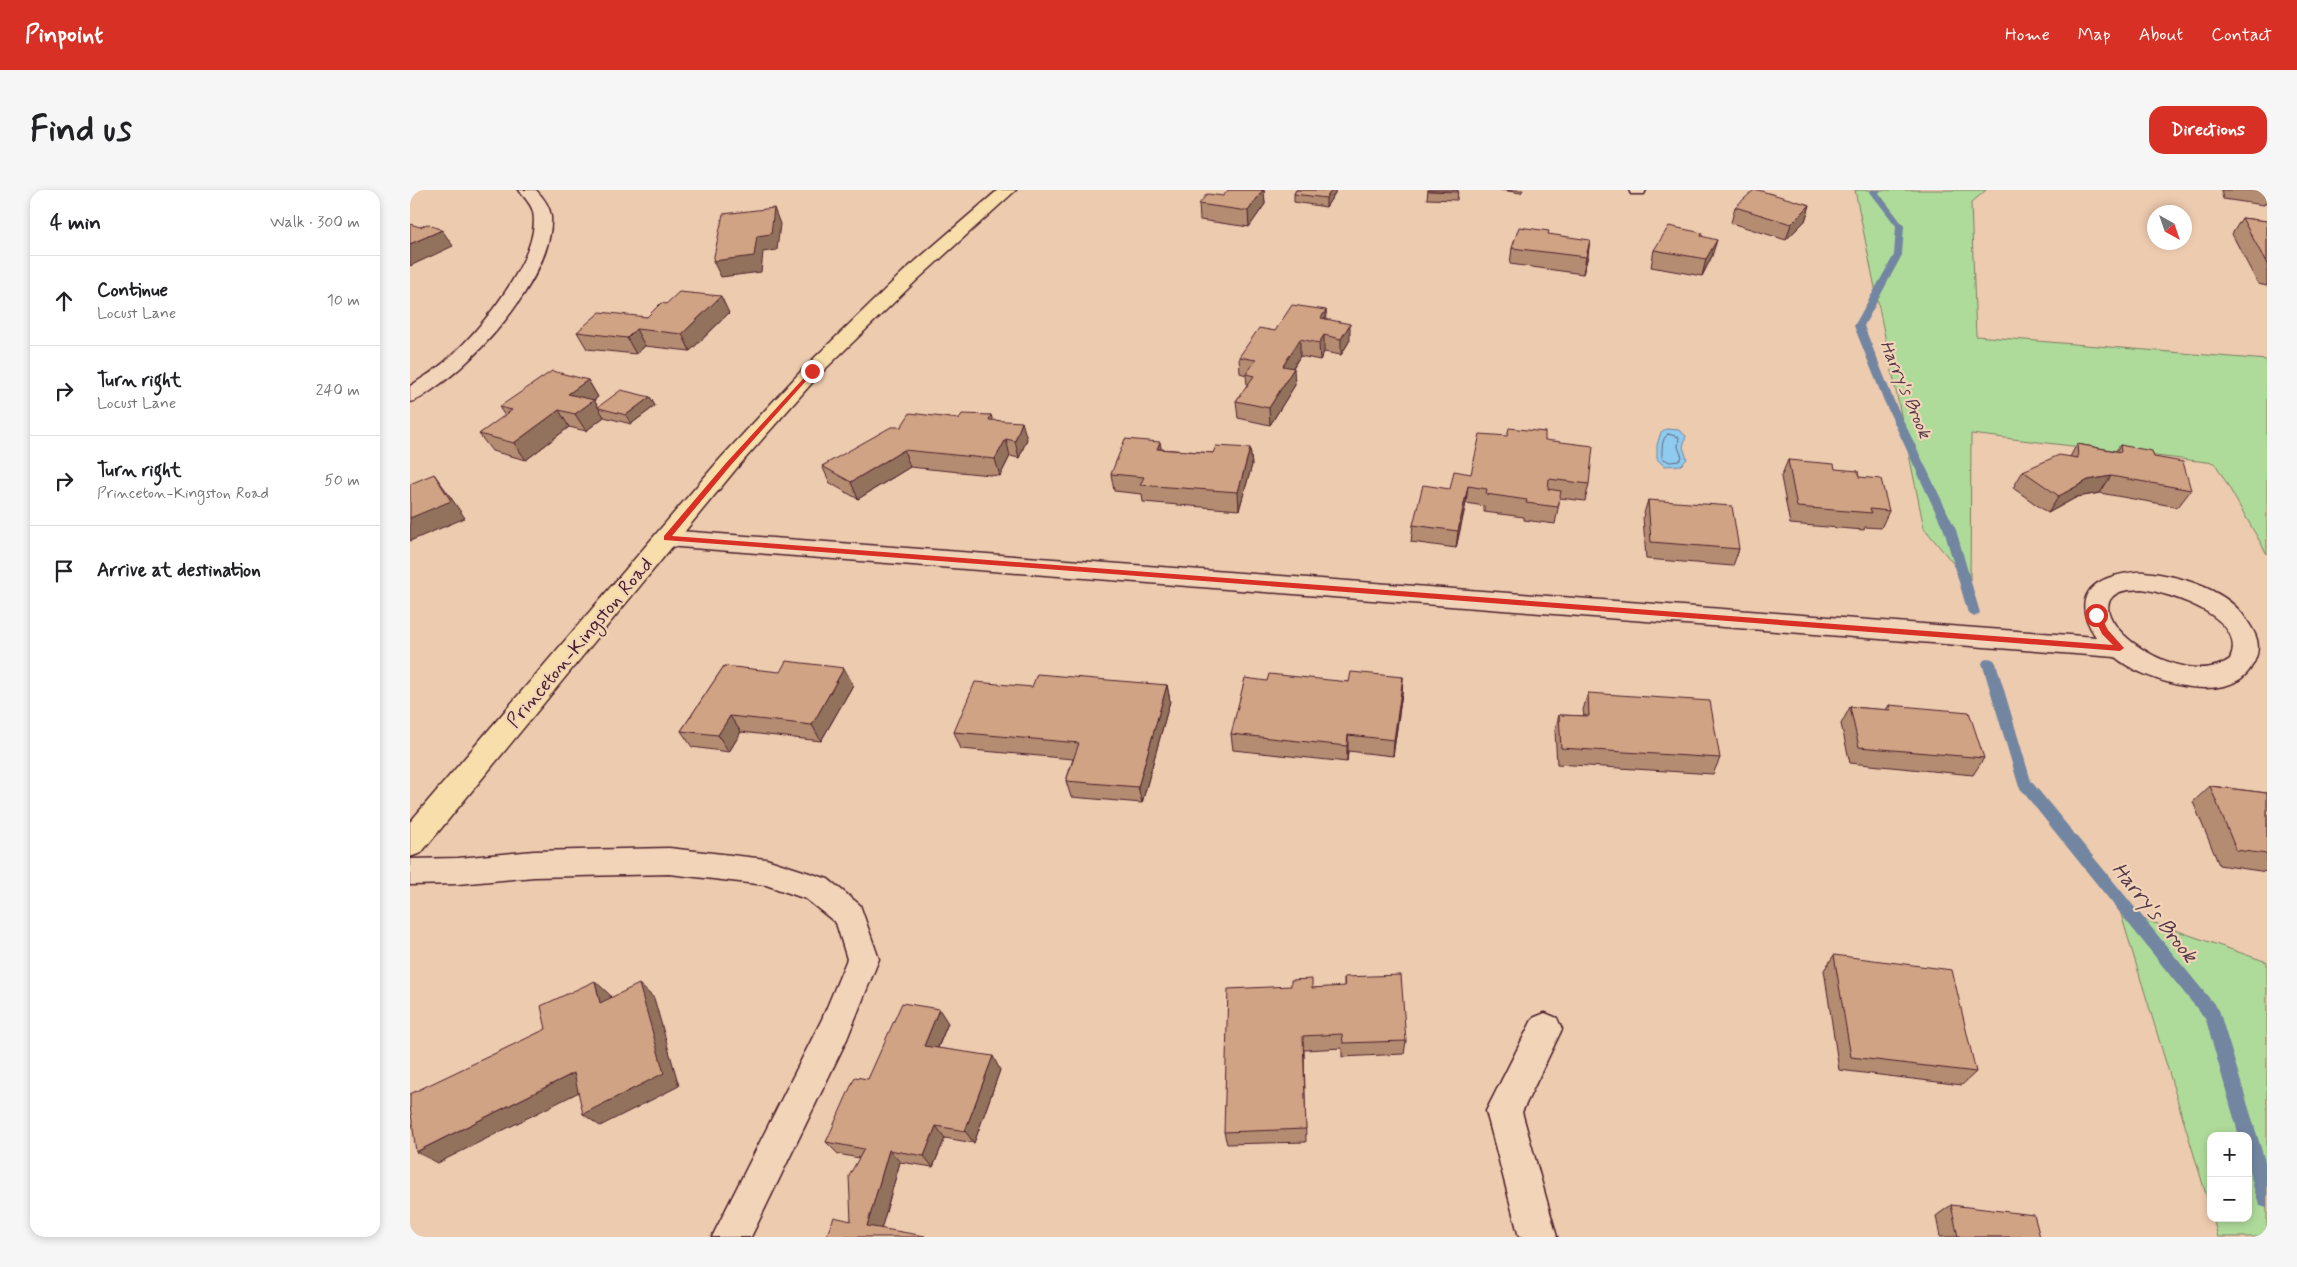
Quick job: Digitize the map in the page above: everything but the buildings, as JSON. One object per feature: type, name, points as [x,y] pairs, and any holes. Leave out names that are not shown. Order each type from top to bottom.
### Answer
[{"type":"main road","name":"Princeton-Kingston Road","points":[[410,844],[728,464],[812,371],[910,276],[1008,190]]},
{"type":"street","points":[[410,396],[456,364],[476,342],[527,272],[539,243],[542,216],[537,200],[527,190]]},
{"type":"street","points":[[666,538],[2120,648],[2141,662],[2166,672],[2191,678],[2215,679],[2233,673],[2244,663],[2248,650],[2244,634],[2232,619],[2213,604],[2190,592],[2166,584],[2142,580],[2121,582],[2105,589],[2097,601],[2096,615],[2105,632],[2120,648]]},
{"type":"street","points":[[410,872],[458,872],[534,864],[669,861],[766,872],[817,888],[848,915],[863,959],[835,1028],[731,1237]]},
{"type":"street","points":[[1538,1237],[1504,1110],[1544,1029]]},
{"type":"green space","points":[[1855,190],[1986,190],[1971,203],[1976,336],[2267,360],[2267,554],[2215,463],[1971,434],[1970,584],[1924,528]]},
{"type":"green space","points":[[2120,911],[2267,962],[2267,1237],[2218,1237],[2214,1222],[2252,1222],[2252,1132],[2207,1132],[2207,1198]]},
{"type":"water","points":[[1666,429],[1679,430],[1686,436],[1683,447],[1687,459],[1681,465],[1664,466],[1657,459],[1657,445],[1661,432]]},
{"type":"waterway","name":"Harry's Brook","points":[[1877,190],[1874,192],[1900,226],[1898,255],[1859,326],[1889,401],[1950,530],[1974,613]]},
{"type":"waterway","name":"Harry's Brook","points":[[1989,663],[2024,783],[2213,1016],[2267,1199]]},
{"type":"route","points":[[812,371],[728,464],[666,538],[2120,648],[2105,632],[2096,615]]}]
